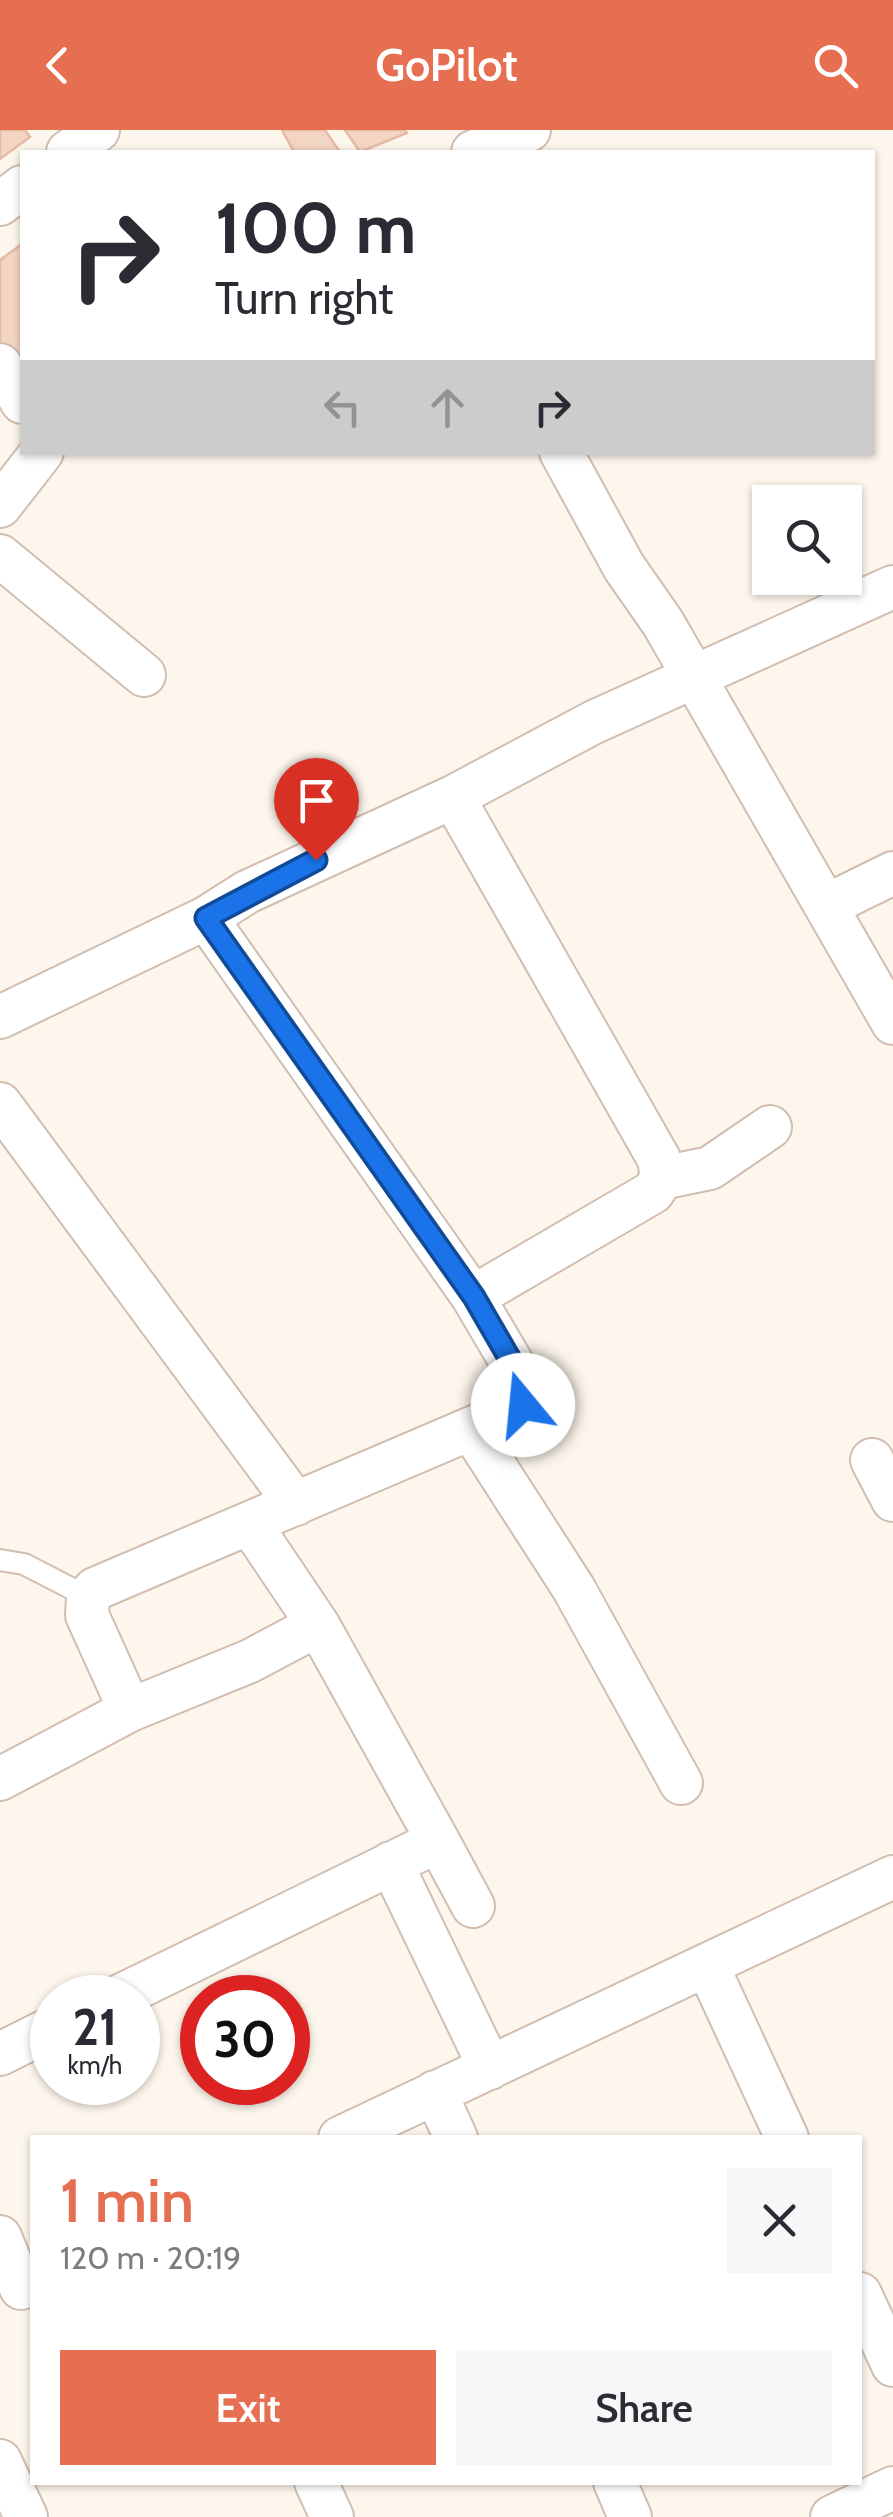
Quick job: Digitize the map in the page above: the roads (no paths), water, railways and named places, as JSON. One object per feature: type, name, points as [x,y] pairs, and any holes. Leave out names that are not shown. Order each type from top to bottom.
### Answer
[{"type":"street","points":[[71,150],[98,130]]},
{"type":"street","points":[[478,150],[530,130]]},
{"type":"street","points":[[0,204],[20,189]]},
{"type":"street","points":[[0,364],[20,399]]},
{"type":"street","points":[[0,506],[40,455]]},
{"type":"street","points":[[563,455],[624,567],[694,678],[893,1023]]},
{"type":"street","points":[[0,556],[144,675]]},
{"type":"street","points":[[0,1017],[206,918],[247,892],[452,797],[594,722],[893,586]]},
{"type":"street","points":[[452,797],[659,1159],[662,1178],[653,1192],[474,1297]]},
{"type":"street","points":[[826,906],[893,873]]},
{"type":"street","points":[[130,1710],[87,1615],[88,1597],[95,1590],[523,1405],[526,1387],[474,1297],[206,918]]},
{"type":"street","points":[[0,1104],[296,1504]]},
{"type":"street","points":[[662,1178],[710,1168],[770,1127]]},
{"type":"street","points":[[471,1428],[574,1589],[681,1783]]},
{"type":"street","points":[[872,1460],[893,1500]]},
{"type":"street","points":[[250,1524],[318,1624],[473,1906]]},
{"type":"street","points":[[0,1779],[130,1710],[250,1661],[318,1624]]},
{"type":"street","points":[[160,1976],[438,1841]]},
{"type":"street","points":[[390,1863],[490,2068]]},
{"type":"street","points":[[346,2135],[893,1877]]},
{"type":"street","points":[[707,1965],[786,2135]]},
{"type":"street","points":[[0,2054],[30,2039]]},
{"type":"street","points":[[435,2092],[455,2135]]},
{"type":"street","points":[[0,2237],[18,2290]]},
{"type":"street","points":[[862,2298],[893,2365]]},
{"type":"street","points":[[0,2461],[26,2517]]},
{"type":"street","points":[[317,2485],[332,2517]]},
{"type":"street","points":[[615,2485],[630,2517]]},
{"type":"street","points":[[832,2517],[893,2488]]},
{"type":"lane","points":[[0,1560],[24,1564],[88,1597]]}]
